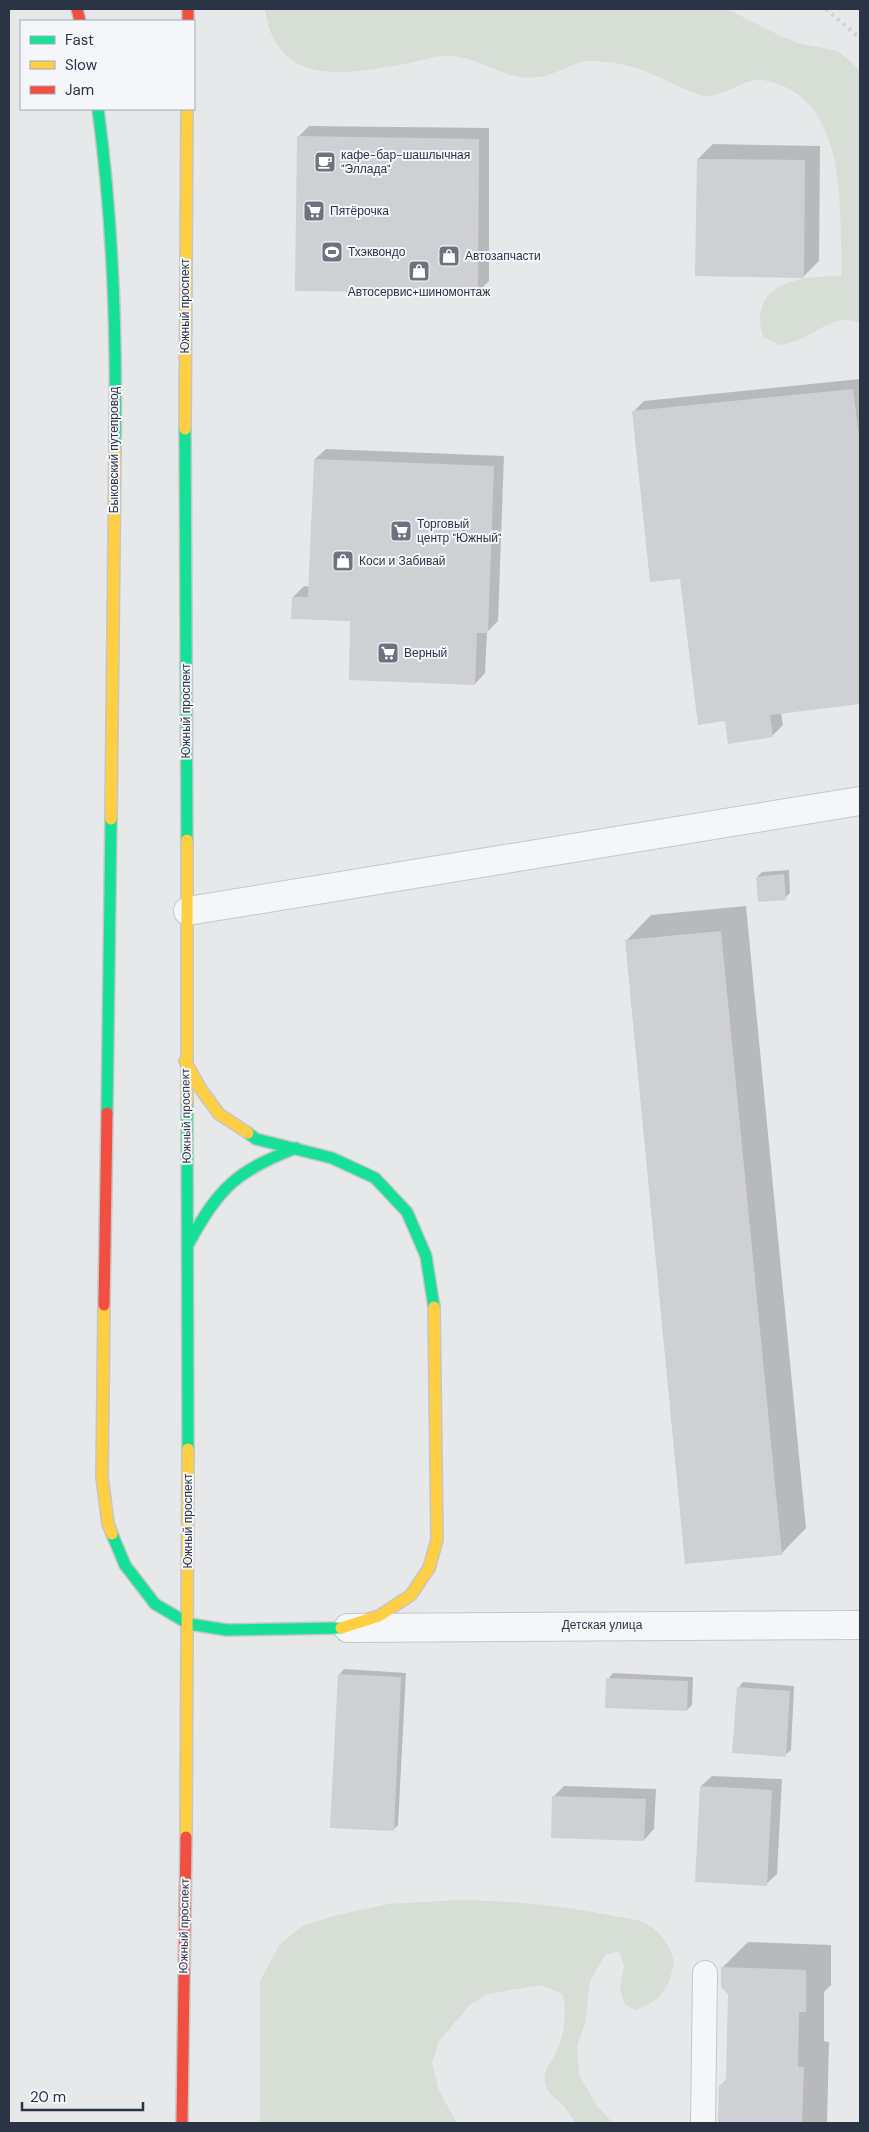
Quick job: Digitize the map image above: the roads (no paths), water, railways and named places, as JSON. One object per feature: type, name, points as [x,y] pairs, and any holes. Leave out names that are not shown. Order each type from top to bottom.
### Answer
[{"type":"main road","name":"Быковский путепровод","points":[[98,110],[104,152],[111,237],[114,326],[111,792],[102,1477],[108,1524],[125,1565],[155,1604],[189,1624]]},
{"type":"main road","name":"Южный проспект","points":[[182,2123],[189,1624],[185,1061],[188,911],[184,347],[187,110]]},
{"type":"main road","points":[[185,1061],[202,1092],[219,1114],[256,1139],[332,1158],[374,1178],[407,1212],[426,1256],[436,1317],[437,1540],[429,1568],[411,1595],[379,1616],[344,1628],[227,1630],[189,1624]]},
{"type":"main road","points":[[187,1246],[206,1210],[227,1183],[257,1162],[296,1148]]},
{"type":"street","points":[[188,911],[860,801]]},
{"type":"street","name":"Детская улица","points":[[344,1628],[860,1624]]},
{"type":"lane","points":[[703,2123],[705,1973]]},
{"type":"railway","points":[[826,9],[860,38]]},
{"type":"place","name":"кафе-бар-шашлычная \"Эллада\"","points":[[325,162]]},
{"type":"place","name":"Пятёрочка","points":[[314,211]]},
{"type":"place","name":"Тхэквондо","points":[[332,252]]},
{"type":"place","name":"Автозапчасти","points":[[449,256]]},
{"type":"place","name":"Автосервис+шиномонтаж","points":[[419,271]]},
{"type":"place","name":"Торговый центр \"Южный\"","points":[[401,531]]},
{"type":"place","name":"Коси и Забивай","points":[[343,561]]},
{"type":"place","name":"Верный","points":[[388,653]]}]
